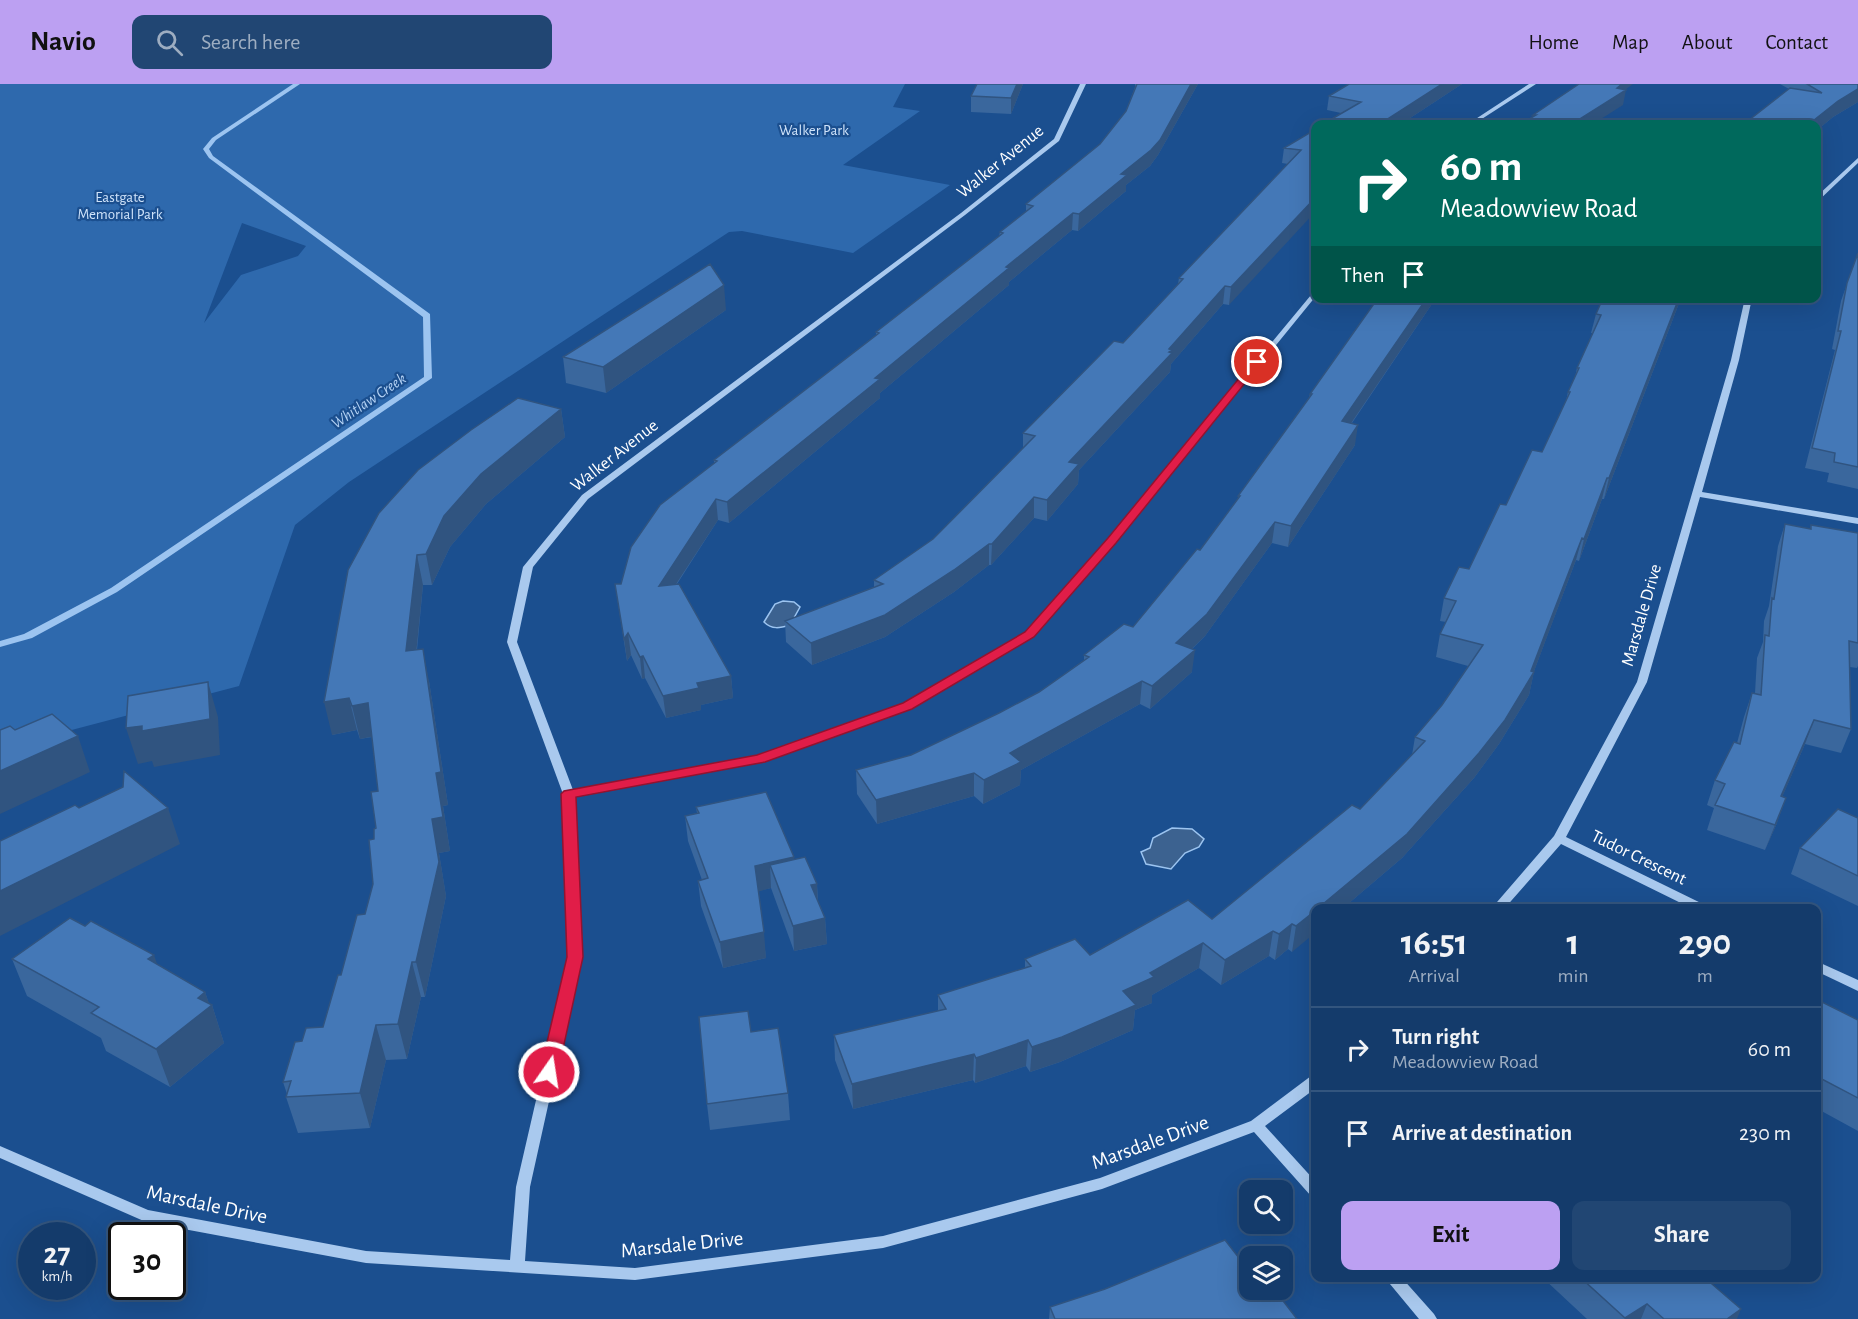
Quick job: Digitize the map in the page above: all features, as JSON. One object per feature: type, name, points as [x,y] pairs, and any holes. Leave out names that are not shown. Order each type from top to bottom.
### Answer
[{"type":"street","name":"Walker Avenue","points":[[518,1267],[522,1187],[575,957],[569,794],[512,642],[528,567],[585,497],[963,214],[1057,140],[1083,84]]},
{"type":"street","points":[[1477,120],[1533,84]]},
{"type":"street","points":[[1821,196],[1858,160]]},
{"type":"street","points":[[569,794],[760,759],[907,706],[1030,634],[1120,532],[1311,297]]},
{"type":"street","name":"Marsdale Drive","points":[[1501,904],[1559,838],[1642,682],[1735,360],[1748,303]]},
{"type":"street","points":[[1697,494],[1858,521]]},
{"type":"street","name":"Tudor Crescent","points":[[1559,838],[1692,904]]},
{"type":"street","points":[[1821,968],[1858,986]]},
{"type":"street","name":"Marsdale Drive","points":[[0,1152],[146,1216],[366,1257],[636,1274],[883,1242],[1102,1183],[1256,1125],[1311,1084]]},
{"type":"street","points":[[1256,1125],[1311,1186]]},
{"type":"street","points":[[1397,1282],[1429,1319]]},
{"type":"green space","points":[[0,84],[905,84],[893,107],[920,111],[843,165],[950,185],[853,253],[742,231],[729,232],[349,482],[295,525],[239,686],[64,732],[0,758]],"holes":[[[242,223],[306,246],[298,256],[241,275],[204,323]]]},
{"type":"shaded area","points":[[783,601],[794,602],[800,607],[790,625],[776,628],[767,625],[764,622],[775,604]]},
{"type":"shaded area","points":[[1172,828],[1192,829],[1204,839],[1199,847],[1185,853],[1171,869],[1146,864],[1141,852],[1150,848],[1153,838]]},
{"type":"building","points":[[977,84],[1017,84],[1011,98],[971,96]]},
{"type":"building","points":[[1137,84],[1191,84],[1160,140],[1121,174],[1127,175],[1079,214],[1073,213],[1006,267],[1009,268],[875,378],[880,379],[727,502],[716,499],[659,586],[679,584],[731,676],[697,683],[699,688],[663,696],[643,656],[640,657],[628,633],[624,639],[615,584],[621,584],[631,547],[660,505],[1003,233],[1000,232],[1033,206],[1026,204],[1100,144],[1126,111]]},
{"type":"building","points":[[1349,84],[1442,84],[1386,120],[1330,120],[1361,102],[1329,96]]},
{"type":"building","points":[[1579,84],[1622,84],[1617,88],[1626,90],[1578,120],[1528,120],[1536,115],[1533,115]]},
{"type":"building","points":[[1807,84],[1858,84],[1858,89],[1814,120],[1749,120],[1790,88],[1822,93]]},
{"type":"building","points":[[1311,132],[1311,202],[1231,287],[1225,286],[1169,349],[1172,353],[1069,462],[1079,464],[1047,500],[1034,497],[992,544],[885,615],[811,643],[785,621],[883,584],[874,580],[933,539],[1035,436],[1023,433],[1114,341],[1123,343],[1183,279],[1179,278],[1301,150],[1284,148]]},
{"type":"building","points":[[1858,253],[1858,467],[1834,462],[1835,453],[1812,448],[1841,331],[1838,331],[1847,283]]},
{"type":"building","points":[[710,264],[724,285],[603,367],[563,357]]},
{"type":"building","points":[[1374,303],[1424,303],[1342,421],[1358,425],[1291,526],[1275,522],[1207,614],[1176,643],[1195,650],[1152,686],[1142,681],[1010,753],[1021,762],[984,780],[974,773],[876,800],[856,770],[911,755],[999,713],[1039,692],[1089,657],[1084,655],[1124,624],[1133,627],[1197,549],[1200,550],[1312,394],[1310,394]]},
{"type":"building","points":[[1601,303],[1677,303],[1609,478],[1607,478],[1584,539],[1582,538],[1531,671],[1534,672],[1505,720],[1407,834],[1323,904],[1311,904],[1311,914],[1296,926],[1292,924],[1279,934],[1273,931],[1225,960],[1203,943],[1150,973],[1154,977],[1123,991],[1136,1005],[1062,1037],[1032,1047],[1028,1040],[976,1058],[974,1054],[852,1084],[834,1035],[946,1009],[938,995],[1031,966],[1025,959],[1075,939],[1090,955],[1188,900],[1212,919],[1352,805],[1360,809],[1425,741],[1415,737],[1442,705],[1483,645],[1440,634],[1456,601],[1444,598],[1459,567],[1469,569],[1500,504],[1506,505],[1532,450],[1542,452],[1570,392],[1568,392],[1579,368],[1577,368],[1601,315],[1596,314]]},
{"type":"building","points":[[518,398],[561,409],[481,474],[444,516],[426,554],[417,555],[406,651],[423,649],[441,772],[436,773],[443,817],[432,819],[439,862],[416,962],[412,962],[398,1024],[376,1025],[360,1093],[286,1097],[291,1081],[283,1082],[295,1042],[302,1041],[306,1028],[323,1027],[338,975],[341,975],[357,915],[365,914],[373,884],[369,840],[374,839],[376,828],[371,792],[378,791],[368,703],[352,706],[349,698],[324,702],[348,570],[379,513],[418,470]]},
{"type":"building","points":[[1785,524],[1811,529],[1811,525],[1858,533],[1858,643],[1849,641],[1851,729],[1814,720],[1781,796],[1786,798],[1775,825],[1715,805],[1725,784],[1715,780],[1734,742],[1740,744],[1752,693],[1761,695],[1765,635],[1769,636],[1772,598],[1774,599]]},
{"type":"building","points":[[208,682],[210,719],[142,731],[142,726],[126,728],[128,696]]},
{"type":"building","points":[[52,714],[78,736],[0,771],[0,730],[10,726],[15,730]]},
{"type":"building","points":[[124,771],[168,808],[0,891],[0,841],[75,805],[79,808],[123,787]]},
{"type":"building","points":[[766,792],[794,857],[755,866],[764,932],[720,942],[698,881],[708,878],[685,816],[699,813],[696,807]]},
{"type":"building","points":[[1838,809],[1858,818],[1858,876],[1800,848]]},
{"type":"building","points":[[805,857],[817,884],[811,885],[825,918],[793,926],[770,865]]},
{"type":"building","points":[[70,918],[85,926],[91,921],[154,955],[148,959],[205,992],[198,998],[212,1005],[156,1049],[91,1013],[99,1007],[12,959]]},
{"type":"building","points":[[1821,1002],[1858,1020],[1858,1098],[1821,1079]]},
{"type":"building","points":[[748,1011],[751,1032],[778,1028],[788,1093],[707,1104],[699,1017]]},
{"type":"building","points":[[1225,1240],[1239,1258],[1239,1300],[1282,1300],[1297,1319],[1055,1319],[1050,1307],[1105,1289]]},
{"type":"building","points":[[1585,1282],[1710,1282],[1741,1309],[1727,1319],[1664,1319],[1647,1304],[1625,1318]]},
{"type":"waterway","name":"Whitlaw Creek","points":[[0,644],[28,636],[114,590],[428,378],[427,316],[211,157],[206,149],[214,139],[297,84]]},
{"type":"route","points":[[549,1072],[575,957],[569,794],[760,759],[907,706],[1030,634],[1112,541],[1257,362]]},
{"type":"park label","name":"Walker Park","points":[[814,130]]},
{"type":"park label","name":"Eastgate Memorial Park","points":[[120,206]]}]
